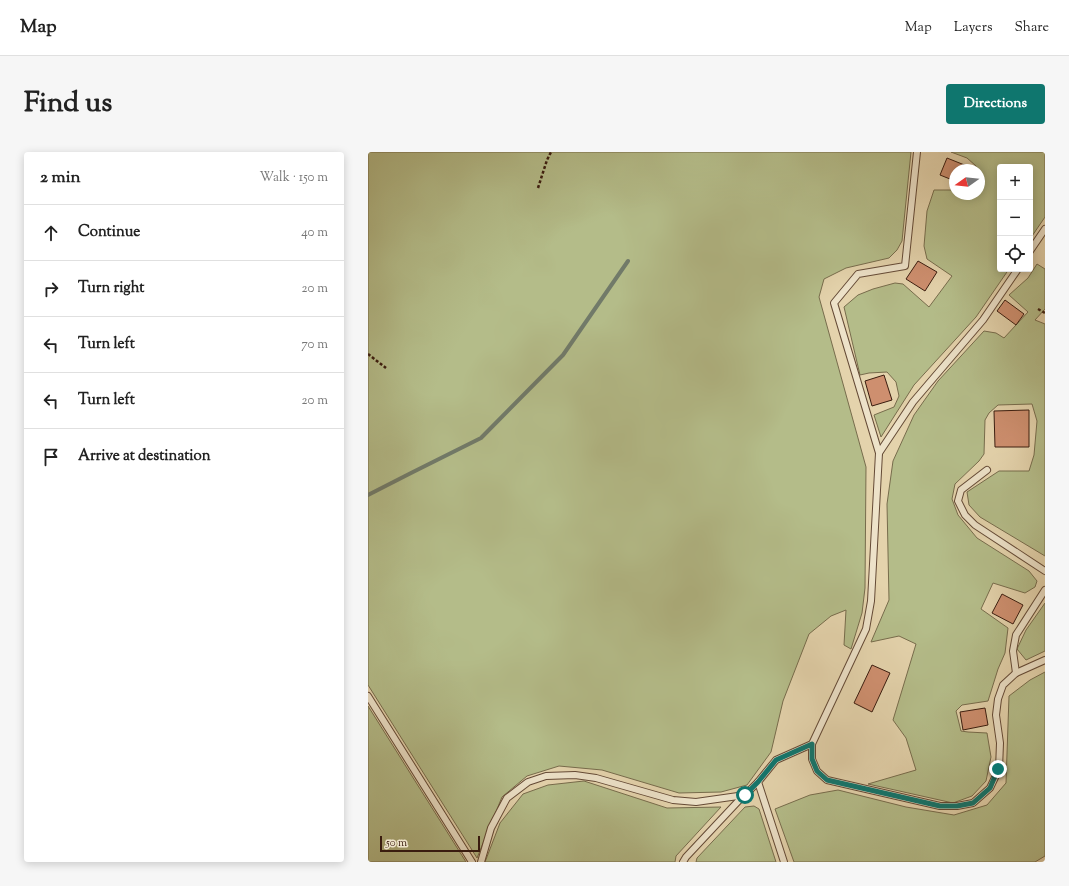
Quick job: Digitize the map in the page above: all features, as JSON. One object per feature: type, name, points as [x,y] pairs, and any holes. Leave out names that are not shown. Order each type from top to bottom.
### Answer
[{"type":"lane","points":[[917,152],[905,266],[858,274],[834,303],[879,453],[871,601],[866,629],[812,744],[812,759],[817,771],[827,780],[940,806],[957,806],[973,803],[990,788],[998,769],[1000,743],[996,715],[998,699],[1003,685],[1016,673],[1045,660]]},
{"type":"lane","points":[[1033,247],[1045,229]]},
{"type":"lane","points":[[879,453],[913,402],[983,320],[1016,272]]},
{"type":"lane","points":[[987,470],[961,490],[958,501],[965,515],[975,525],[1045,571]]},
{"type":"lane","points":[[1016,673],[1013,651],[1016,635],[1045,590]]},
{"type":"lane","points":[[368,696],[472,862]]},
{"type":"lane","points":[[684,862],[686,858],[758,782],[776,760],[812,744]]},
{"type":"lane","points":[[481,862],[491,828],[507,798],[528,782],[546,776],[575,775],[596,778],[673,800],[696,802],[745,795]]},
{"type":"lane","points":[[758,782],[784,862]]},
{"type":"path","points":[[538,188],[551,152]]},
{"type":"path","points":[[1038,309],[1045,313]]},
{"type":"path","points":[[368,354],[386,368]]},
{"type":"green space","points":[[368,152],[911,152],[902,241],[897,250],[889,258],[846,268],[824,279],[819,297],[866,467],[865,588],[862,613],[851,649],[844,645],[846,610],[831,616],[809,634],[783,701],[771,752],[747,785],[721,792],[679,793],[602,770],[559,766],[527,776],[502,797],[477,858],[368,685]]},
{"type":"green space","points":[[951,152],[1045,152],[1045,217],[1033,235],[1033,164],[997,164],[997,272],[1007,272],[976,317],[914,385],[881,437],[874,415],[894,407],[899,396],[896,382],[887,372],[860,375],[844,307],[858,295],[895,283],[903,284],[929,307],[952,276],[927,259],[924,246],[927,211],[934,190],[949,190],[949,200],[985,200],[985,164],[974,164],[967,158]]},
{"type":"green space","points":[[1037,264],[1045,269],[1045,309],[1035,320],[1045,324],[1045,556],[980,517],[969,505],[967,492],[999,471],[1029,471],[1034,455],[1037,421],[1032,404],[998,405],[989,413],[985,420],[984,454],[979,461],[955,484],[952,499],[958,515],[977,538],[1029,571],[1037,581],[1035,587],[1025,593],[993,583],[981,609],[1008,628],[1005,653],[998,669],[988,701],[962,705],[956,711],[961,731],[987,733],[991,757],[986,781],[972,796],[953,803],[868,784],[916,770],[906,738],[893,720],[916,644],[899,636],[871,642],[889,600],[887,504],[893,461],[914,415],[938,381],[984,331],[996,333],[1004,338],[1028,312],[1009,295],[1028,278]]},
{"type":"green space","points":[[1045,603],[1045,651],[1026,660],[1017,649],[1026,630]]},
{"type":"green space","points":[[1045,672],[1045,856],[1035,862],[794,862],[775,809],[810,795],[838,790],[906,807],[954,815],[987,805],[1006,783],[1009,696],[1030,680]]},
{"type":"green space","points":[[368,706],[466,862],[368,862]]},
{"type":"green space","points":[[584,781],[667,808],[721,807],[676,856],[675,862],[485,862],[500,823],[523,794],[548,785]]},
{"type":"green space","points":[[754,806],[759,809],[776,862],[696,862],[697,858],[745,807]]},
{"type":"building","points":[[947,158],[962,164],[949,164],[949,179],[940,175]]},
{"type":"building","points":[[918,261],[937,272],[925,291],[906,279]]},
{"type":"building","points":[[1005,300],[1024,314],[1016,325],[997,311]]},
{"type":"building","points":[[884,375],[892,400],[872,406],[865,381]]},
{"type":"building","points":[[1029,410],[1029,447],[995,447],[994,411]]},
{"type":"building","points":[[1002,594],[1023,605],[1013,624],[992,613]]},
{"type":"building","points":[[872,665],[890,673],[872,712],[854,703]]},
{"type":"building","points":[[985,708],[988,725],[963,730],[960,712]]},
{"type":"waterway","points":[[368,495],[481,438],[563,355],[628,261]]},
{"type":"route","points":[[745,795],[776,760],[812,744],[812,759],[817,771],[827,780],[940,806],[957,806],[973,803],[990,788],[998,769]]}]
